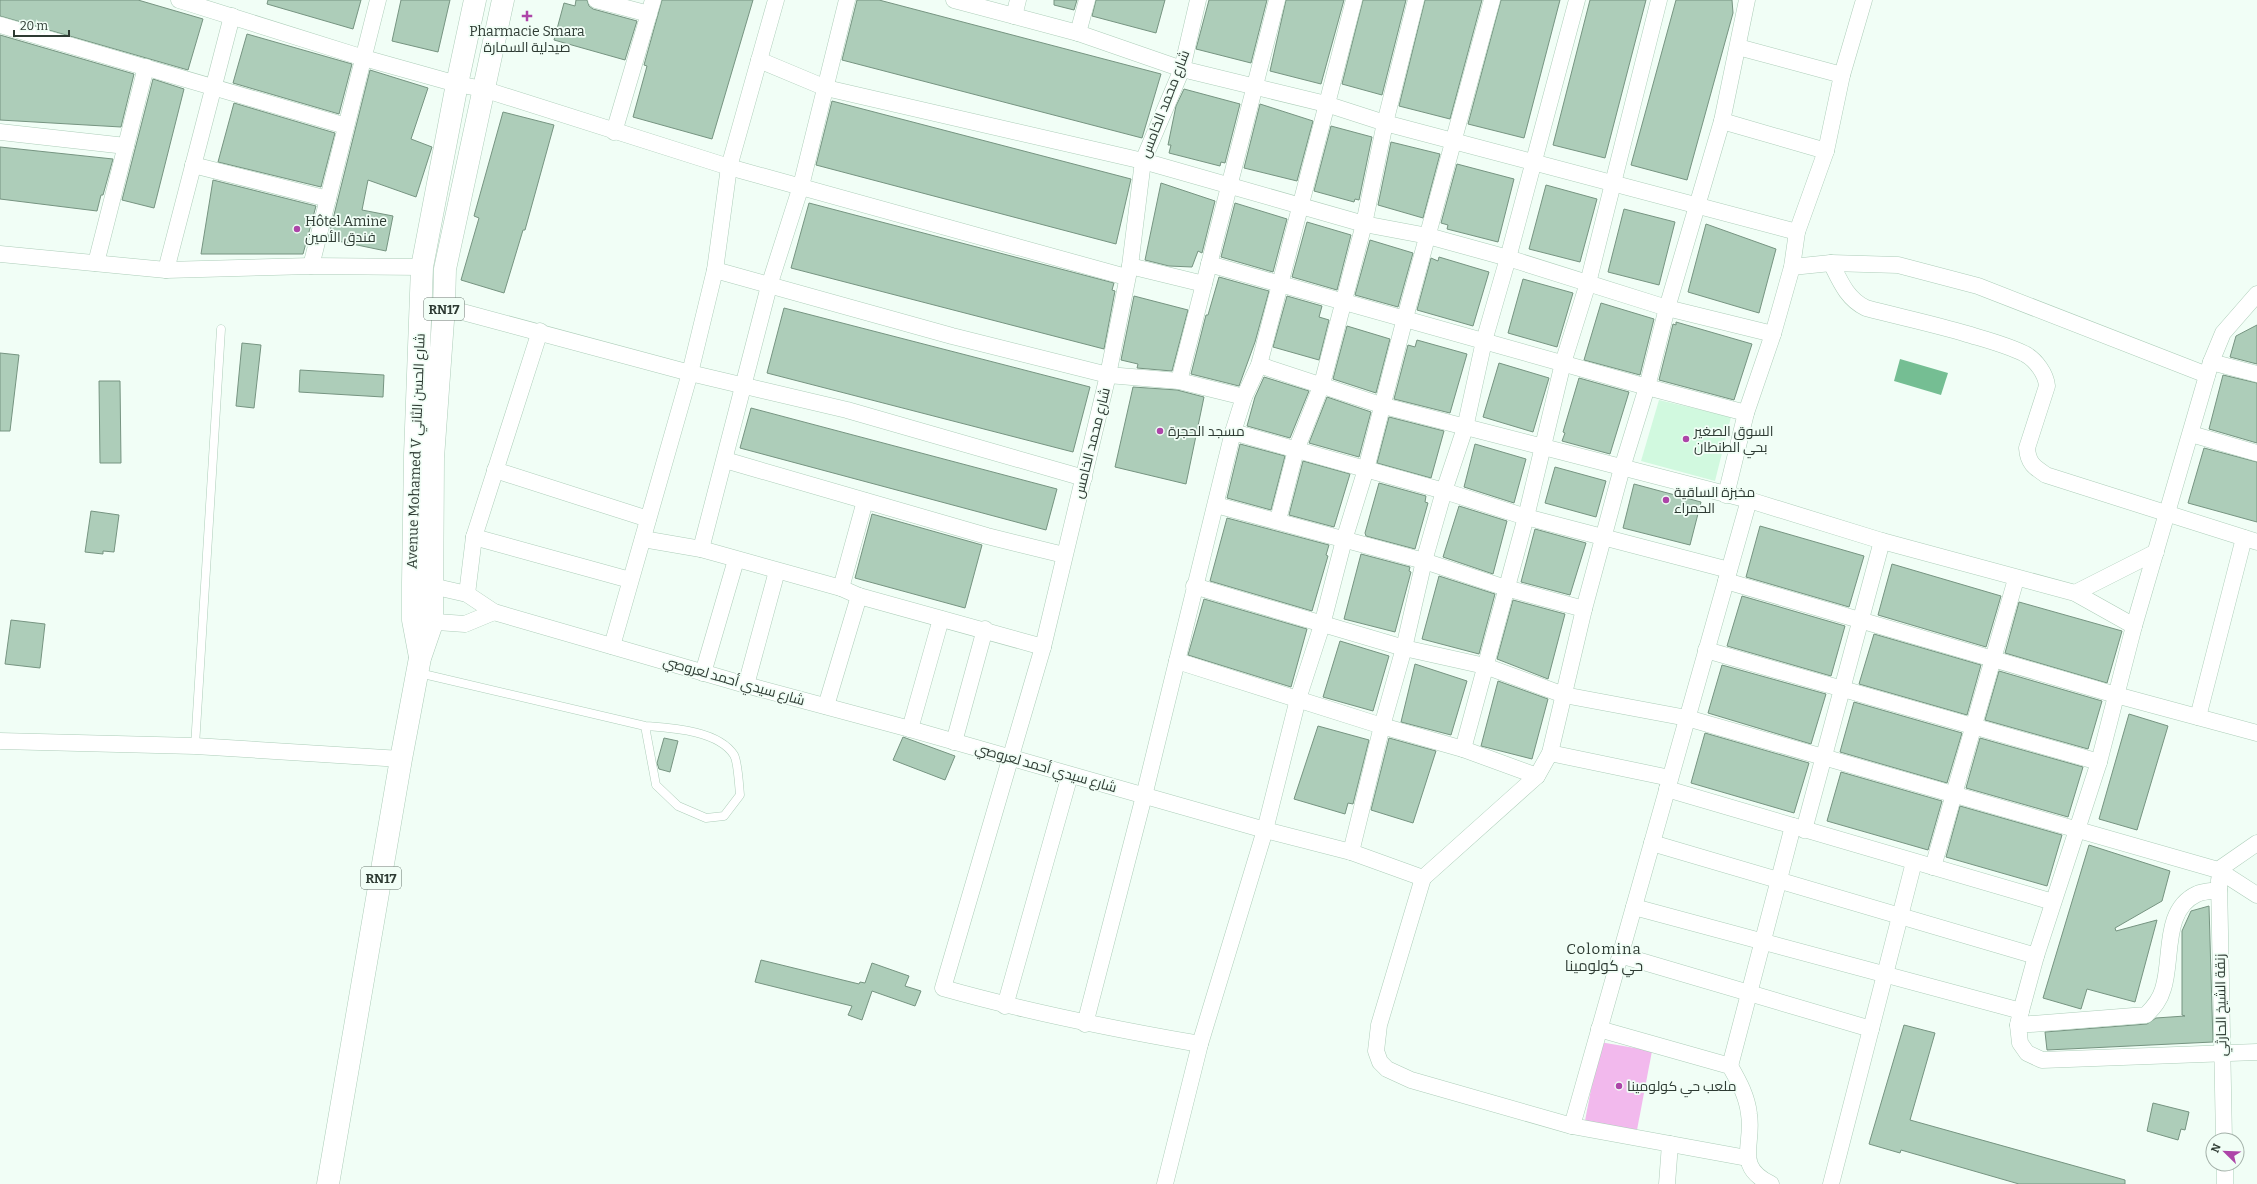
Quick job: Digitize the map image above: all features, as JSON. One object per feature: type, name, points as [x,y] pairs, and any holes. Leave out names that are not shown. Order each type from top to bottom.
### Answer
[{"type":"main road","name":"Avenue Mohamed V شارع الحسن الثاني","points":[[423,622],[422,267],[457,84],[475,0]]},
{"type":"main road","name":"Avenue Mohamed V شارع الحسن الثاني","points":[[422,584],[433,458],[444,307],[445,269],[503,0]]},
{"type":"main road","name":"RN17","points":[[328,1184],[344,1098],[401,759],[419,666],[423,622]]},
{"type":"street","points":[[179,0],[364,58],[483,90],[729,167],[1128,272],[1204,284]]},
{"type":"street","points":[[311,266],[378,0]]},
{"type":"street","points":[[596,0],[651,7],[614,132]]},
{"type":"street","points":[[612,646],[690,373],[715,270],[729,167],[776,0]]},
{"type":"street","points":[[701,549],[745,386],[769,286],[801,186],[847,0]]},
{"type":"street","points":[[954,0],[1078,33],[1182,69],[1326,104],[1385,122],[1797,232]]},
{"type":"street","points":[[1014,16],[1018,0]]},
{"type":"street","points":[[1078,33],[1087,0]]},
{"type":"street","name":"شارع محمد الخامس","points":[[1005,1006],[943,988],[1012,759],[1043,647],[1064,555],[1084,478],[1108,375],[1128,272],[1143,161],[1182,69],[1198,0]]},
{"type":"street","points":[[1179,381],[1231,185],[1277,0]]},
{"type":"street","points":[[1085,1024],[1144,796],[1194,586],[1216,505],[1233,432],[1244,397],[1259,365],[1354,0]]},
{"type":"street","points":[[1278,520],[1296,450],[1322,384],[1364,224],[1385,122],[1416,0]]},
{"type":"street","points":[[1165,1184],[1200,1044],[1265,830],[1298,698],[1322,625],[1344,540],[1384,406],[1405,318],[1455,140],[1492,0]]},
{"type":"street","points":[[1351,852],[1382,726],[1404,648],[1424,561],[1444,490],[1465,428],[1484,341],[1508,258],[1577,0]]},
{"type":"street","points":[[1463,749],[1526,516],[1563,363],[1588,283],[1612,182],[1659,0]]},
{"type":"street","points":[[1747,1158],[1572,1126],[1411,1080],[1387,1069],[1380,1062],[1376,1051],[1379,1024],[1423,878],[1538,776],[1550,753],[1584,609],[1622,468],[1648,387],[1667,308],[1722,121],[1748,0]]},
{"type":"street","points":[[1726,495],[1746,413],[1773,334],[1792,267],[1797,232],[1826,151],[1842,75],[1864,0]]},
{"type":"street","points":[[166,270],[232,16]]},
{"type":"street","points":[[0,26],[146,67],[213,89],[346,126]]},
{"type":"street","points":[[1738,47],[1842,75]]},
{"type":"street","points":[[759,60],[826,88],[1143,161],[1364,224],[1428,236],[1508,258],[1667,308],[1773,334]]},
{"type":"street","points":[[96,263],[146,67]]},
{"type":"street","points":[[1722,121],[1826,151]]},
{"type":"street","points":[[0,132],[126,146]]},
{"type":"street","points":[[193,165],[328,199]]},
{"type":"street","points":[[0,254],[166,270],[311,266],[422,267]]},
{"type":"street","points":[[1792,267],[1831,263],[1898,265],[1978,286],[2209,368],[2257,374]]},
{"type":"street","points":[[1831,263],[1844,290],[1859,305],[1991,341],[2027,355],[2040,368],[2046,378],[2047,386],[2027,448],[2028,458],[2032,465],[2046,475],[2251,540],[2198,718]]},
{"type":"street","points":[[1209,264],[1746,413]]},
{"type":"street","points":[[715,270],[952,336],[1108,375],[1179,381],[1244,397]]},
{"type":"street","points":[[2255,300],[2223,333],[2209,368],[2134,626],[2099,762],[2036,956],[2020,1018],[2020,1043],[2027,1053],[2042,1060],[2257,1052]]},
{"type":"street","points":[[444,307],[540,331],[690,373],[847,410],[1084,478]]},
{"type":"street","points":[[467,594],[474,537],[540,331]]},
{"type":"street","points":[[1259,365],[1322,384],[1384,406],[1749,500],[1882,541],[2016,579],[2075,593],[2134,626]]},
{"type":"street","points":[[1233,432],[1444,490],[1526,516],[1728,575],[1861,620],[1994,660],[2198,718],[2257,733]]},
{"type":"street","points":[[2191,434],[2257,453]]},
{"type":"street","points":[[725,460],[865,501],[1064,555]]},
{"type":"street","points":[[495,470],[648,518]]},
{"type":"street","points":[[1572,1126],[1749,500]]},
{"type":"street","points":[[841,588],[865,501]]},
{"type":"street","points":[[1216,505],[1278,520],[1344,540],[1424,561],[1506,588],[1584,609]]},
{"type":"street","points":[[474,537],[630,580]]},
{"type":"street","points":[[643,539],[701,549],[777,572],[841,588],[859,596],[941,619],[984,629],[1043,647]]},
{"type":"street","points":[[1771,1184],[1760,1178],[1752,1171],[1747,1158],[1750,1116],[1746,1097],[1730,1066],[1779,880],[1824,758],[1882,541]]},
{"type":"street","points":[[2075,593],[2156,552]]},
{"type":"street","points":[[703,673],[736,560]]},
{"type":"street","points":[[746,685],[777,572]]},
{"type":"street","points":[[1933,867],[1994,660],[2016,579]]},
{"type":"street","name":"شارع سيدي أحمد لعروصي","points":[[422,584],[467,594],[494,612],[703,673],[910,729],[1265,830],[1351,852],[1423,878]]},
{"type":"street","points":[[1194,586],[1404,648],[1485,666],[1564,695],[1687,718],[2218,870],[2257,895]]},
{"type":"street","points":[[826,706],[859,596]]},
{"type":"street","points":[[423,622],[465,624],[494,612]]},
{"type":"street","points":[[910,729],[941,619]]},
{"type":"street","points":[[954,742],[984,629]]},
{"type":"street","points":[[1706,650],[1974,728],[2099,762]]},
{"type":"street","points":[[1177,662],[1298,698],[1382,726],[1463,749],[1538,776]]},
{"type":"street","points":[[0,741],[195,746],[401,759]]},
{"type":"street","points":[[1550,753],[1669,783],[1798,828],[2053,902]]},
{"type":"street","points":[[1070,775],[1005,1006],[1085,1024],[1200,1044]]},
{"type":"street","points":[[1652,843],[2036,956]]},
{"type":"street","points":[[2218,870],[2257,844]]},
{"type":"street","points":[[1831,1184],[1914,862]]},
{"type":"street","name":"زنقة الشيخ الحارثي","points":[[2218,870],[2224,1132]]},
{"type":"street","points":[[1634,906],[1885,974],[2020,1018],[2146,1015],[2158,1003],[2164,989],[2172,926],[2176,916],[2185,903],[2198,894],[2219,890]]},
{"type":"street","points":[[1620,955],[1871,1029]]},
{"type":"street","points":[[1599,1029],[1730,1066]]},
{"type":"street","points":[[1667,1184],[1670,1144]]},
{"type":"street","points":[[2225,1172],[2225,1184]]},
{"type":"lane","points":[[195,746],[221,329]]},
{"type":"lane","points":[[419,666],[645,726],[682,729],[721,742],[735,756],[740,795],[724,816],[706,818],[678,806],[656,785],[645,726]]},
{"type":"shaded area","points":[[1900,359],[1948,373],[1941,395],[1894,381]]},
{"type":"shaded area","name":"السوق الصغير بحي الطنطان","points":[[1659,400],[1731,417],[1715,481],[1641,461]]},
{"type":"shaded area","name":"ملعب حي كولومينا","points":[[1600,1042],[1652,1051],[1637,1130],[1585,1121]]},
{"type":"building","points":[[0,0],[138,0],[203,19],[188,70],[0,16]]},
{"type":"building","points":[[268,0],[361,0],[353,29],[267,4]]},
{"type":"building","points":[[401,0],[450,0],[438,52],[392,41]]},
{"type":"building","points":[[576,0],[587,0],[589,6],[593,9],[637,21],[625,60],[554,40],[564,3],[575,6]]},
{"type":"building","points":[[662,0],[753,0],[712,139],[633,117],[647,66],[644,65]]},
{"type":"building","points":[[857,0],[879,0],[1161,74],[1142,138],[842,60]]},
{"type":"building","points":[[1054,0],[1077,0],[1074,10],[1054,5]]},
{"type":"building","points":[[1096,0],[1165,0],[1156,33],[1092,16]]},
{"type":"building","points":[[1209,0],[1267,0],[1251,63],[1196,49]]},
{"type":"building","points":[[1286,0],[1344,0],[1321,84],[1270,71]]},
{"type":"building","points":[[1363,0],[1406,0],[1382,95],[1342,84]]},
{"type":"building","points":[[1425,0],[1482,0],[1450,119],[1399,106]]},
{"type":"building","points":[[1501,0],[1560,0],[1524,138],[1468,124]]},
{"type":"building","points":[[1590,0],[1646,0],[1605,158],[1553,145]]},
{"type":"building","points":[[1676,0],[1732,0],[1733,13],[1687,180],[1631,165]]},
{"type":"building","points":[[247,34],[352,64],[339,114],[233,83]]},
{"type":"building","points":[[0,35],[134,74],[121,127],[0,120]]},
{"type":"building","points":[[370,70],[428,88],[411,139],[432,147],[416,197],[368,180],[362,210],[393,216],[386,251],[328,239]]},
{"type":"building","points":[[153,79],[184,89],[154,208],[122,200]]},
{"type":"building","points":[[1184,89],[1240,104],[1225,163],[1221,162],[1220,166],[1169,153],[1171,145],[1168,145],[1176,106]]},
{"type":"building","points":[[832,101],[1131,179],[1116,244],[816,165]]},
{"type":"building","points":[[234,103],[335,133],[321,187],[218,162]]},
{"type":"building","points":[[1260,104],[1313,121],[1297,181],[1244,168]]},
{"type":"building","points":[[503,112],[554,125],[525,230],[523,230],[504,293],[461,280],[479,218],[474,216]]},
{"type":"building","points":[[1331,126],[1372,137],[1359,200],[1355,199],[1354,202],[1314,191]]},
{"type":"building","points":[[1391,142],[1440,154],[1423,218],[1378,205]]},
{"type":"building","points":[[0,147],[113,159],[97,211],[0,199]]},
{"type":"building","points":[[1457,164],[1514,179],[1498,242],[1447,229],[1448,225],[1441,223]]},
{"type":"building","points":[[213,180],[316,206],[303,254],[201,254]]},
{"type":"building","points":[[1161,183],[1215,201],[1202,253],[1198,251],[1192,267],[1169,266],[1145,260]]},
{"type":"building","points":[[1546,185],[1597,199],[1580,262],[1529,249]]},
{"type":"building","points":[[809,203],[1114,283],[1112,290],[1115,291],[1104,349],[791,268]]},
{"type":"building","points":[[1235,203],[1287,219],[1273,272],[1221,257]]},
{"type":"building","points":[[1624,209],[1675,222],[1659,285],[1608,272]]},
{"type":"building","points":[[1307,222],[1351,235],[1337,290],[1292,277]]},
{"type":"building","points":[[1706,224],[1776,249],[1759,313],[1688,292]]},
{"type":"building","points":[[1370,240],[1413,253],[1398,307],[1355,295]]},
{"type":"building","points":[[1439,257],[1489,272],[1473,326],[1417,310],[1431,258],[1438,261]]},
{"type":"building","points":[[1219,277],[1269,291],[1255,342],[1239,386],[1191,374],[1206,315],[1208,315]]},
{"type":"building","points":[[1523,279],[1573,293],[1557,347],[1508,333]]},
{"type":"building","points":[[1134,296],[1188,310],[1172,371],[1137,368],[1138,364],[1121,360]]},
{"type":"building","points":[[1287,296],[1322,306],[1319,317],[1329,320],[1319,360],[1273,347]]},
{"type":"building","points":[[1601,303],[1654,319],[1640,375],[1584,360]]},
{"type":"building","points":[[784,308],[1090,387],[1073,452],[767,373]]},
{"type":"building","points":[[1676,322],[1752,344],[1734,400],[1659,380],[1673,324],[1676,325]]},
{"type":"building","points":[[2257,325],[2257,364],[2230,357],[2236,336]]},
{"type":"building","points":[[1347,326],[1390,339],[1376,393],[1333,379]]},
{"type":"building","points":[[1417,340],[1467,354],[1450,413],[1394,399],[1408,345],[1415,347]]},
{"type":"building","points":[[242,343],[261,345],[254,408],[236,406]]},
{"type":"building","points":[[0,353],[19,355],[10,431],[0,431]]},
{"type":"building","points":[[1499,363],[1549,378],[1533,432],[1483,417]]},
{"type":"building","points":[[300,370],[384,375],[383,397],[299,392]]},
{"type":"building","points":[[2223,375],[2257,383],[2257,443],[2209,429]]},
{"type":"building","points":[[1264,377],[1309,391],[1290,438],[1247,426],[1255,397]]},
{"type":"building","points":[[1579,378],[1629,392],[1610,454],[1562,441],[1565,433],[1563,432]]},
{"type":"building","points":[[99,381],[120,381],[121,463],[100,463]]},
{"type":"building","name":"مسجد الحجرة","points":[[1133,387],[1177,390],[1204,397],[1186,484],[1115,467]]},
{"type":"building","points":[[1327,397],[1371,412],[1359,457],[1309,443]]},
{"type":"building","points":[[751,408],[1057,489],[1046,530],[740,448]]},
{"type":"building","points":[[1389,417],[1444,431],[1431,478],[1377,463]]},
{"type":"building","points":[[1240,444],[1285,456],[1271,510],[1227,498]]},
{"type":"building","points":[[1475,444],[1526,459],[1514,503],[1464,487]]},
{"type":"building","points":[[2204,448],[2257,462],[2257,522],[2188,503]]},
{"type":"building","points":[[1303,461],[1350,474],[1334,527],[1289,515]]},
{"type":"building","points":[[1555,467],[1606,481],[1596,517],[1545,503]]},
{"type":"building","points":[[1379,483],[1426,496],[1425,502],[1428,503],[1415,549],[1366,536],[1365,533]]},
{"type":"building","points":[[1634,484],[1701,502],[1690,545],[1623,528]]},
{"type":"building","points":[[1459,506],[1507,521],[1493,574],[1443,557]]},
{"type":"building","points":[[91,511],[119,515],[114,552],[103,551],[103,554],[85,552]]},
{"type":"building","points":[[872,514],[982,545],[965,608],[855,578]]},
{"type":"building","points":[[1227,518],[1329,545],[1326,555],[1328,556],[1312,611],[1210,581]]},
{"type":"building","points":[[1760,526],[1864,556],[1849,607],[1746,577]]},
{"type":"building","points":[[1535,529],[1586,543],[1570,595],[1521,582]]},
{"type":"building","points":[[1361,554],[1410,567],[1409,571],[1411,572],[1395,632],[1344,619]]},
{"type":"building","points":[[1892,564],[2001,596],[1986,647],[1878,615]]},
{"type":"building","points":[[1439,576],[1495,594],[1479,654],[1422,639]]},
{"type":"building","points":[[1742,596],[1845,626],[1831,676],[1727,646]]},
{"type":"building","points":[[1204,599],[1307,629],[1291,687],[1188,655]]},
{"type":"building","points":[[1513,600],[1565,614],[1548,679],[1497,659]]},
{"type":"building","points":[[2019,602],[2122,631],[2107,683],[2005,653]]},
{"type":"building","points":[[11,620],[45,624],[40,668],[5,664]]},
{"type":"building","points":[[1874,634],[1981,665],[1967,715],[1859,684]]},
{"type":"building","points":[[1340,641],[1389,656],[1373,711],[1323,697]]},
{"type":"building","points":[[1415,664],[1467,681],[1451,735],[1401,722]]},
{"type":"building","points":[[1722,665],[1826,694],[1811,744],[1708,713]]},
{"type":"building","points":[[1999,671],[2102,701],[2088,749],[1985,720]]},
{"type":"building","points":[[1498,681],[1548,699],[1532,759],[1481,746]]},
{"type":"building","points":[[1854,702],[1962,733],[1947,783],[1840,752]]},
{"type":"building","points":[[2129,714],[2168,726],[2137,830],[2099,819]]},
{"type":"building","points":[[1318,726],[1369,740],[1353,804],[1348,803],[1345,814],[1294,799]]},
{"type":"building","points":[[1705,733],[1809,763],[1794,813],[1691,783]]},
{"type":"building","points":[[903,737],[955,756],[945,780],[893,760]]},
{"type":"building","points":[[664,738],[678,741],[670,772],[659,769],[657,763]]},
{"type":"building","points":[[1389,738],[1436,751],[1413,823],[1371,810]]},
{"type":"building","points":[[1980,738],[2083,767],[2068,817],[1966,788]]},
{"type":"building","points":[[1841,772],[1942,801],[1928,850],[1827,821]]},
{"type":"building","points":[[1960,806],[2062,835],[2047,886],[1946,857]]},
{"type":"building","points":[[2089,845],[2170,871],[2162,901],[2115,928],[2116,931],[2157,920],[2135,1002],[2087,989],[2081,1009],[2043,998]]},
{"type":"building","points":[[2209,906],[2213,1042],[2047,1050],[2045,1032],[2147,1024],[2156,1018],[2185,1016],[2182,1015],[2182,931],[2191,911]]},
{"type":"building","points":[[761,960],[859,984],[860,982],[865,983],[872,963],[909,976],[905,986],[921,991],[915,1006],[872,991],[862,1020],[848,1015],[852,1006],[755,982]]},
{"type":"building","points":[[1904,1025],[1935,1033],[1910,1120],[2125,1180],[2125,1184],[2019,1184],[1901,1150],[1900,1153],[1869,1144]]},
{"type":"building","points":[[2153,1103],[2189,1112],[2185,1130],[2181,1129],[2178,1140],[2147,1131]]},
{"type":"place","name":"Pharmacie Smara صيدلية السمارة","points":[[527,16]]},
{"type":"place","name":"Hôtel Amine فندق الأمين","points":[[297,229]]},
{"type":"place","name":"مسجد الحجرة","points":[[1160,431]]},
{"type":"place","name":"السوق الصغير بحي الطنطان","points":[[1686,439]]},
{"type":"place","name":"مخبزة الساقية الحمراء","points":[[1666,500]]},
{"type":"place","name":"ملعب حي كولومينا","points":[[1619,1086]]},
{"type":"district","name":"Colomina حي كولومينا","points":[[1604,958]]}]
